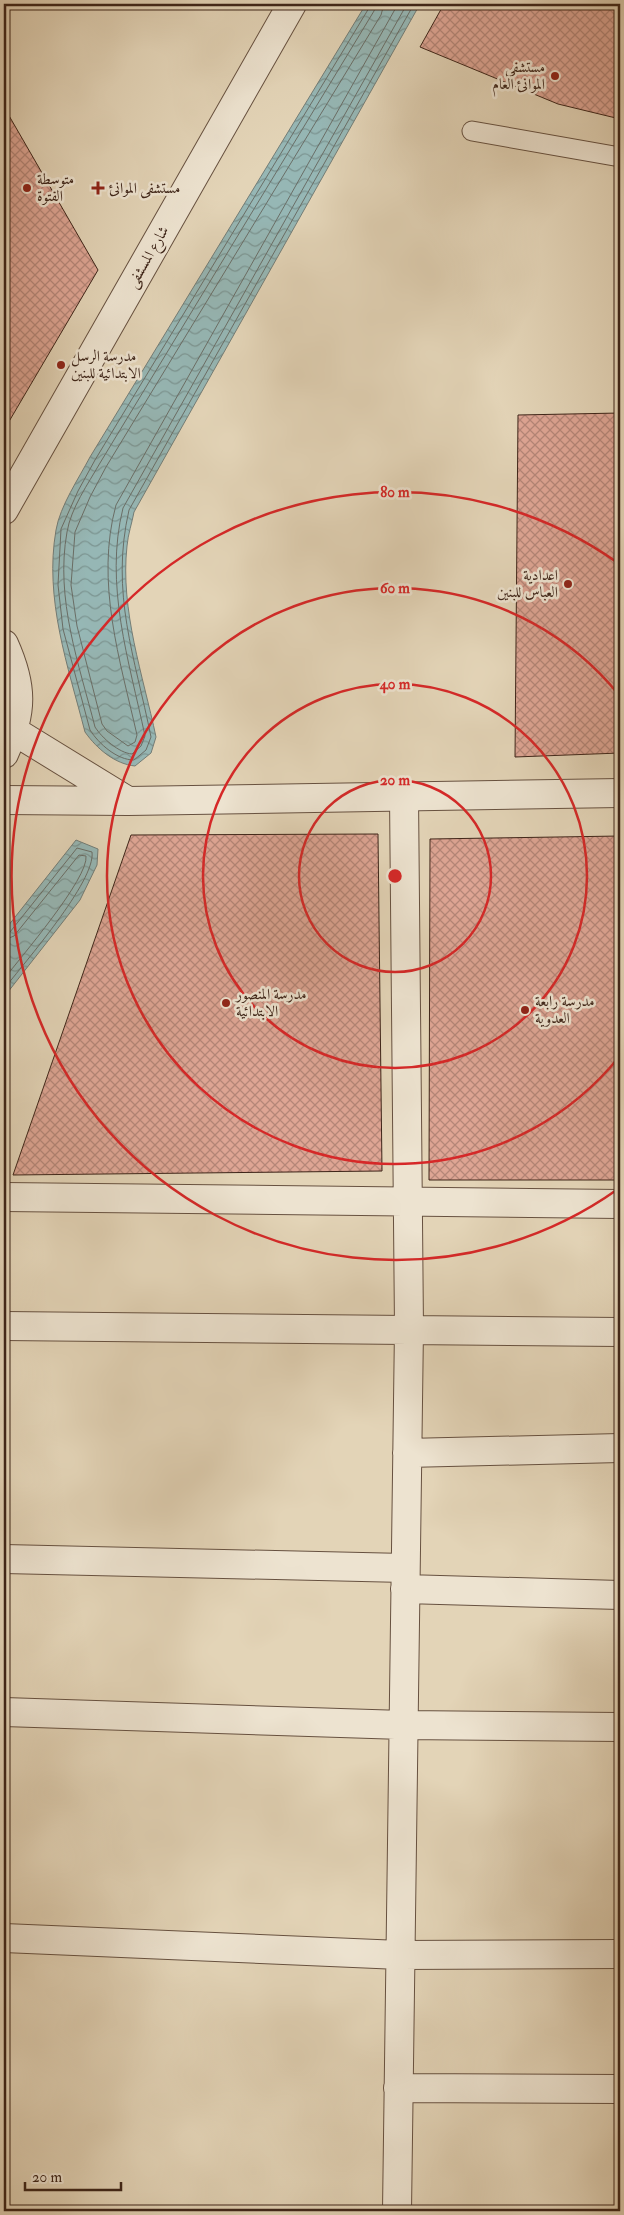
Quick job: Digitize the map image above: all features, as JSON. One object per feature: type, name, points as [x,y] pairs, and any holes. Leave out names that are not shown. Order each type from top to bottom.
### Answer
[{"type":"street","name":"شارع المسشفى","points":[[4,510],[292,4]]},
{"type":"street","points":[[4,644],[15,668],[19,700],[9,742],[128,800]]},
{"type":"street","points":[[4,800],[620,793]]},
{"type":"street","points":[[397,2211],[409,1328],[404,796]]},
{"type":"street","points":[[4,1198],[620,1204]]},
{"type":"street","points":[[4,1326],[409,1328],[620,1332]]},
{"type":"street","points":[[407,1452],[620,1448]]},
{"type":"street","points":[[4,1559],[405,1578],[620,1595]]},
{"type":"street","points":[[4,1712],[403,1725],[620,1726]]},
{"type":"street","points":[[4,1938],[400,1955],[620,1954]]},
{"type":"street","points":[[398,2088],[620,2089]]},
{"type":"lane","points":[[472,131],[620,157]]},
{"type":"water","points":[[366,4],[420,4],[134,512],[127,546],[127,594],[134,642],[156,737],[151,753],[135,766],[128,765],[107,755],[85,732],[65,657],[55,607],[53,581],[53,556],[56,530],[61,511],[90,457]]},
{"type":"water","points":[[76,840],[98,849],[97,865],[80,900],[4,997],[4,931]]},
{"type":"building","name":"مستشفى الموانئ العام","points":[[444,4],[620,4],[620,119],[558,104],[420,47]]},
{"type":"building","name":"متوسطة الفتوة","points":[[4,107],[98,270],[4,430]]},
{"type":"building","name":"اعدادية العباس للبنين","points":[[620,413],[620,753],[515,757],[518,415]]},
{"type":"building","name":"مدرسة المنصور الابتدائية","points":[[378,834],[382,1171],[13,1175],[131,835]]},
{"type":"building","name":"مدرسة رابعة العدوية","points":[[620,836],[620,1180],[429,1180],[430,839]]},
{"type":"place","name":"مستشفى الموانئ العام","points":[[555,76]]},
{"type":"place","name":"متوسطة الفتوة","points":[[27,188]]},
{"type":"place","name":"مستشفى الموانئ","points":[[98,188]]},
{"type":"place","name":"مدرسة الرسل الابتدائية للبنين","points":[[61,365]]},
{"type":"place","name":"اعدادية العباس للبنين","points":[[568,584]]},
{"type":"place","name":"مدرسة المنصور الابتدائية","points":[[226,1003]]},
{"type":"place","name":"مدرسة رابعة العدوية","points":[[525,1010]]}]
